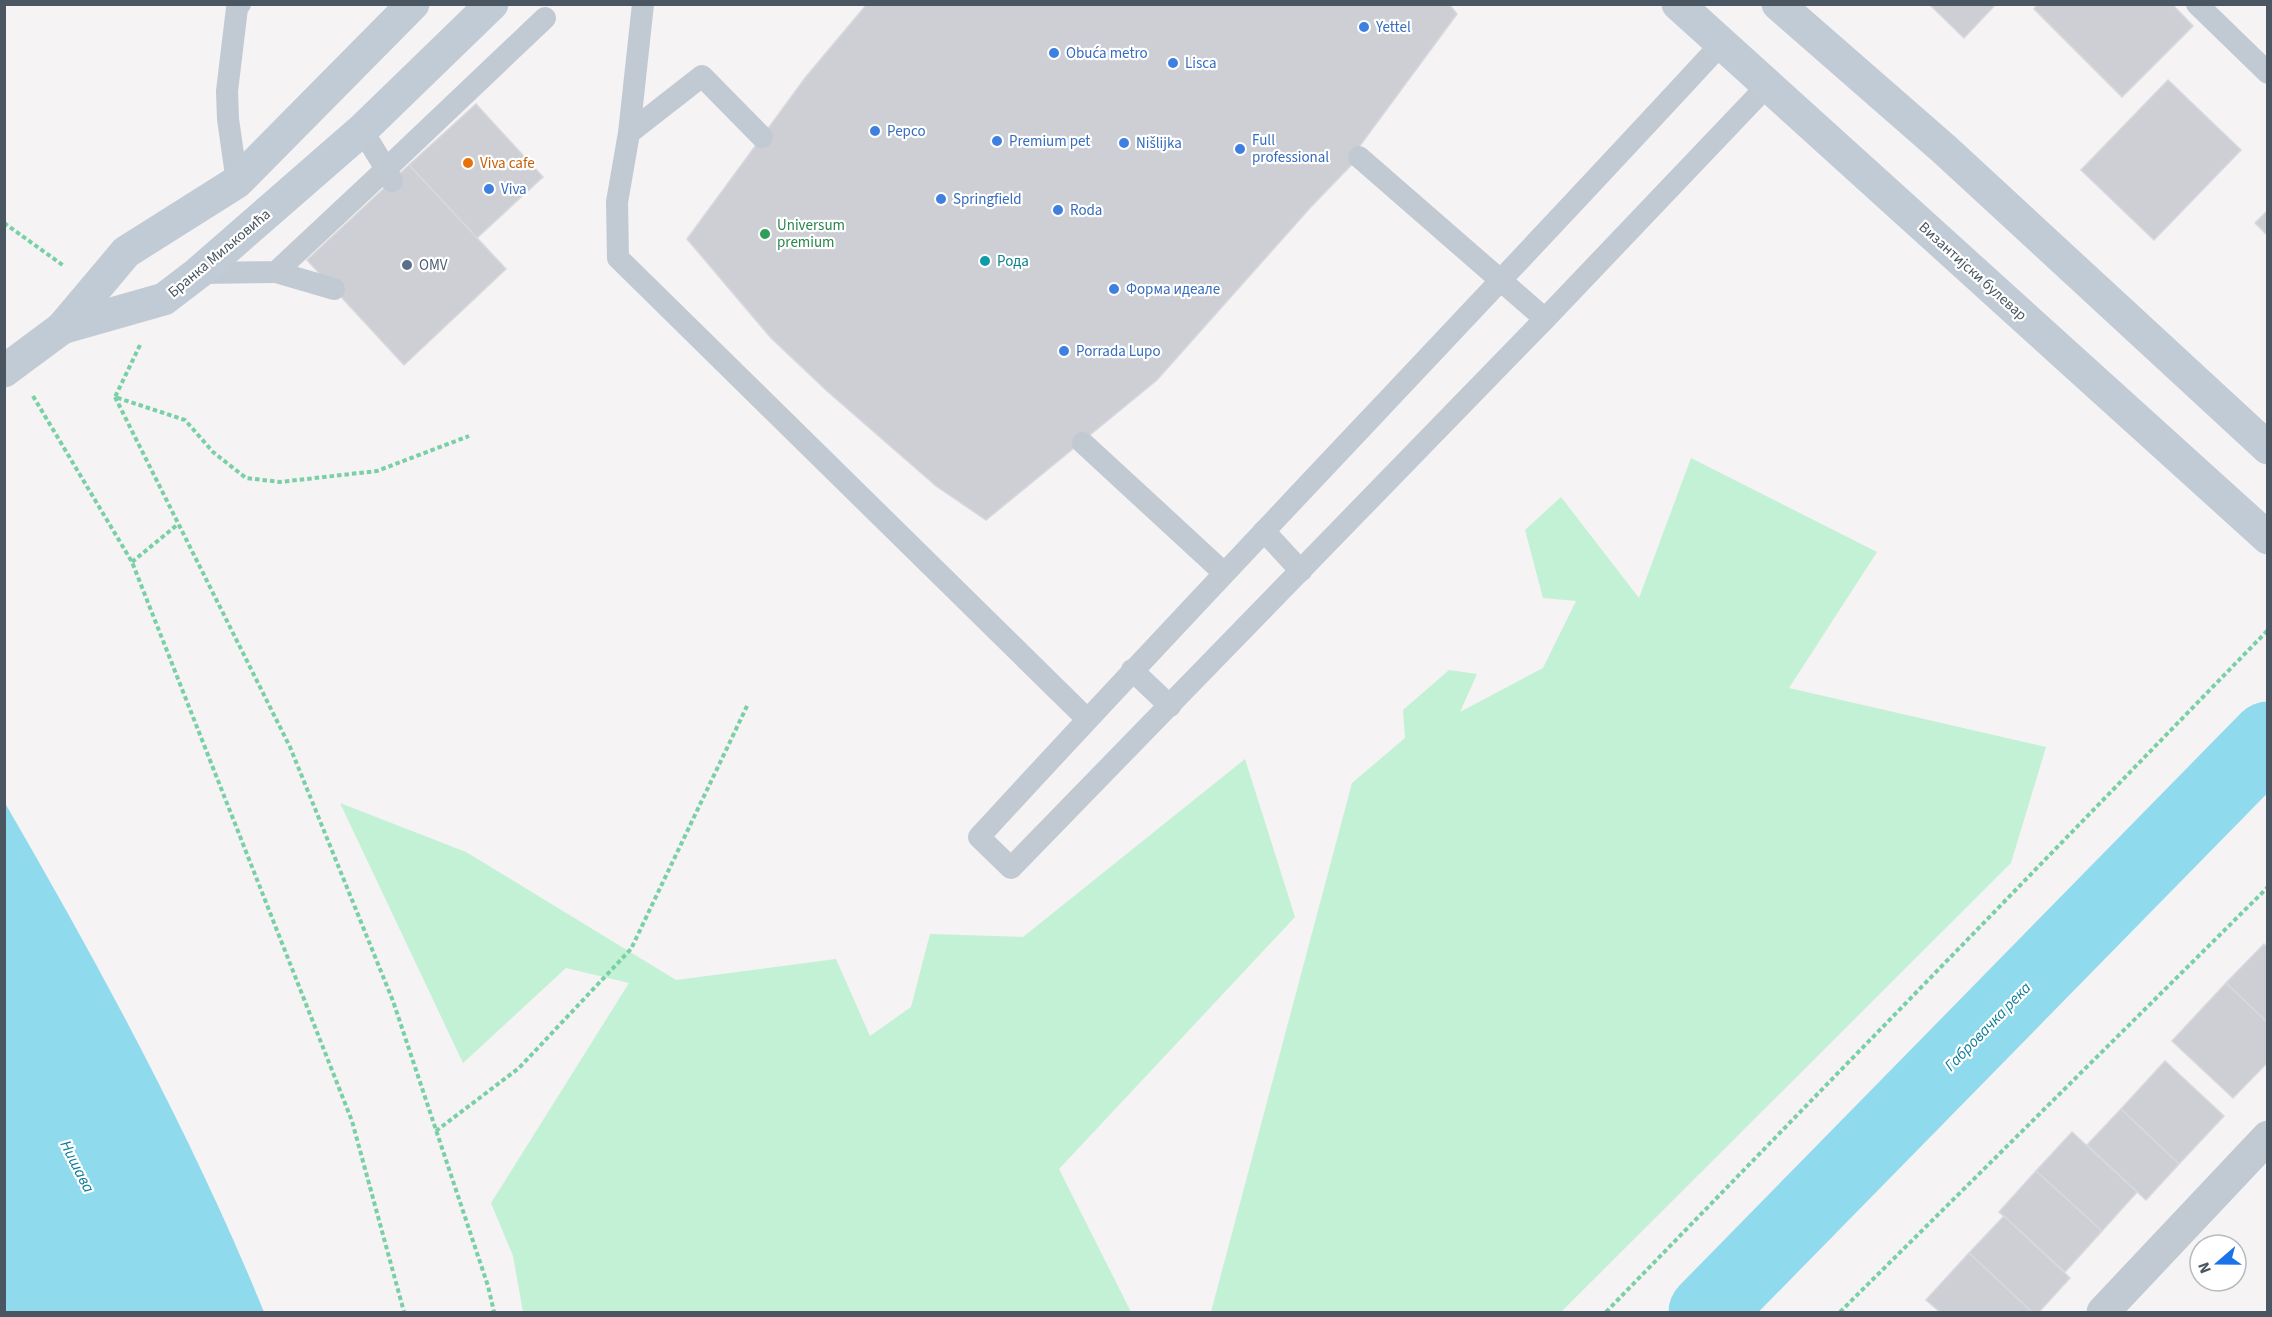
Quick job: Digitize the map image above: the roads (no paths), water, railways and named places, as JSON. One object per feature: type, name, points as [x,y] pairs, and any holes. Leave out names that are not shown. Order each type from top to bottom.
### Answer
[{"type":"street","points":[[17,380],[126,252],[237,182],[413,4]]},
{"type":"street","name":"Бранка Миљковића","points":[[62,328],[164,299],[198,273],[362,130],[492,4]]},
{"type":"street","name":"Византијски булевар","points":[[1678,4],[2268,538]]},
{"type":"street","points":[[1778,4],[1944,149],[2268,448]]},
{"type":"street","points":[[2103,1312],[2268,1137]]},
{"type":"lane","points":[[643,4],[629,133],[617,202],[618,258],[1087,719]]},
{"type":"lane","points":[[2197,4],[2268,73]]},
{"type":"lane","points":[[237,6],[227,91],[228,120],[237,182]]},
{"type":"lane","points":[[276,272],[389,176],[545,18]]},
{"type":"lane","points":[[1722,43],[1502,282],[1131,670],[979,837],[1011,868],[1545,319],[1767,86]]},
{"type":"lane","points":[[629,133],[702,76],[762,137]]},
{"type":"lane","points":[[362,130],[389,176]]},
{"type":"lane","points":[[1359,157],[1545,319]]},
{"type":"lane","points":[[198,273],[276,272],[334,290]]},
{"type":"lane","points":[[1083,443],[1224,573]]},
{"type":"lane","points":[[1264,531],[1301,571]]},
{"type":"lane","points":[[1131,670],[1170,706]]},
{"type":"water","name":"Нишава","points":[[5,803],[143,1053],[207,1181],[264,1312],[5,1312]]},
{"type":"waterway","name":"Габровачка река","points":[[1706,1312],[2268,739]]},
{"type":"place","name":"Yettel","points":[[1364,27]]},
{"type":"place","name":"Obuća metro","points":[[1054,53]]},
{"type":"place","name":"Lisca","points":[[1173,63]]},
{"type":"place","name":"Pepco","points":[[875,131]]},
{"type":"place","name":"Premium pet","points":[[997,141]]},
{"type":"place","name":"Nišlijka","points":[[1124,143]]},
{"type":"place","name":"Full professional","points":[[1240,149]]},
{"type":"place","name":"Viva cafe","points":[[468,163]]},
{"type":"place","name":"Viva","points":[[489,189]]},
{"type":"place","name":"Springfield","points":[[941,199]]},
{"type":"place","name":"Roda","points":[[1058,210]]},
{"type":"place","name":"Universum premium","points":[[765,234]]},
{"type":"place","name":"Рода","points":[[985,261]]},
{"type":"place","name":"OMV","points":[[407,265]]},
{"type":"place","name":"Форма идеале","points":[[1114,289]]},
{"type":"place","name":"Porrada Lupo","points":[[1064,351]]}]
